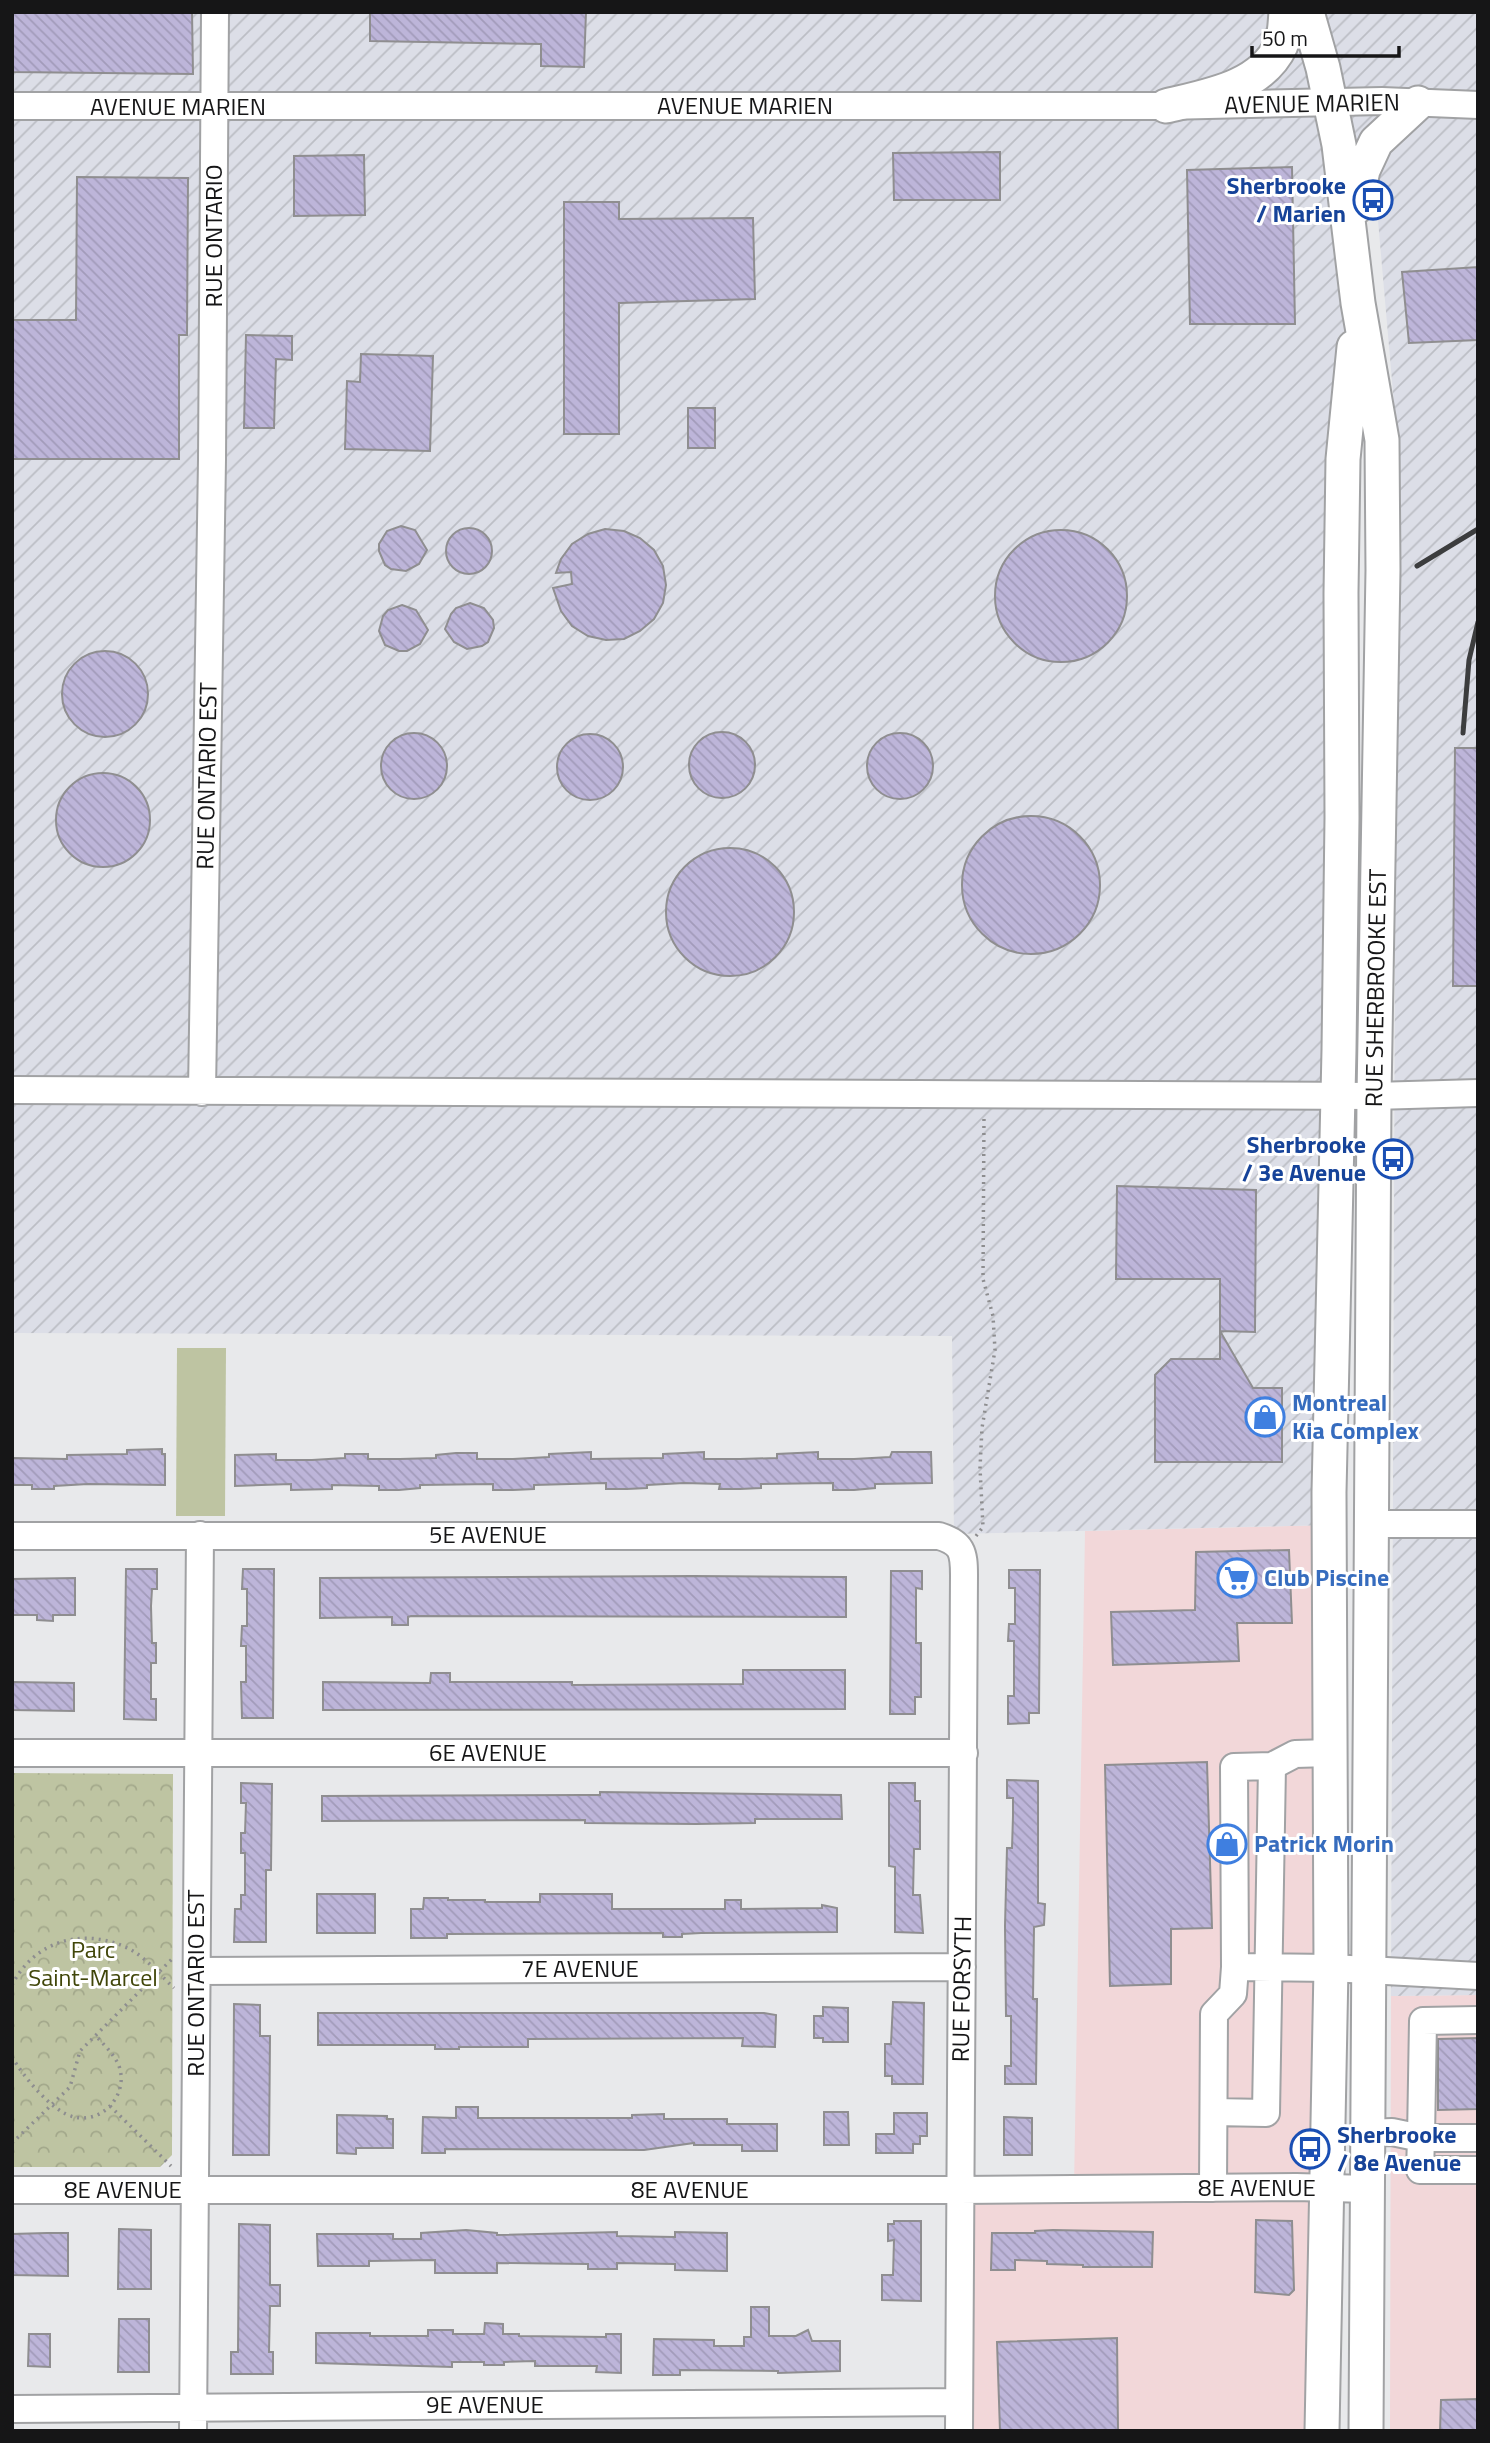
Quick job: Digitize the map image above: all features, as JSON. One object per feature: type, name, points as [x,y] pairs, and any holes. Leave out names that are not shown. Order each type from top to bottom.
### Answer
[{"type":"main road","points":[[1166,106],[1209,96],[1247,81],[1269,63],[1282,43],[1286,12]]},
{"type":"main road","name":"RUE SHERBROOKE EST","points":[[1307,12],[1331,102],[1339,145],[1358,303],[1382,440],[1374,1096],[1366,2431]]},
{"type":"main road","points":[[1351,245],[1355,206],[1363,170],[1376,142],[1418,103]]},
{"type":"main road","name":"RUE SHERBROOKE EST","points":[[1322,2431],[1331,1968],[1329,1525],[1342,818],[1343,472],[1358,303]]},
{"type":"main road","points":[[1329,1525],[1371,1524]]},
{"type":"main road","points":[[1330,1753],[1369,1755]]},
{"type":"main road","points":[[1331,1849],[1368,1844]]},
{"type":"street","name":"RUE ONTARIO","points":[[212,460],[215,12]]},
{"type":"street","name":"AVENUE MARIEN","points":[[12,106],[1166,106],[1331,102],[1478,105]]},
{"type":"street","name":"RUE ONTARIO EST","points":[[202,1092],[212,460]]},
{"type":"street","points":[[12,1090],[1374,1096],[1478,1093]]},
{"type":"street","points":[[1371,1524],[1478,1524]]},
{"type":"street","name":"RUE ONTARIO EST","points":[[193,2419],[200,1535]]},
{"type":"street","name":"5E AVENUE","points":[[12,1536],[939,1536],[966,1544]]},
{"type":"street","name":"RUE FORSYTH","points":[[959,2431],[966,1544]]},
{"type":"street","name":"6E AVENUE","points":[[12,1753],[964,1753]]},
{"type":"street","points":[[1213,2188],[1214,2014],[1233,1994],[1235,1968],[1234,1767],[1272,1766],[1295,1754],[1330,1753]]},
{"type":"street","points":[[1214,2112],[1266,2113],[1272,1766]]},
{"type":"street","name":"7E AVENUE","points":[[197,1971],[962,1967]]},
{"type":"street","points":[[1235,1968],[1331,1968],[1478,1976]]},
{"type":"street","points":[[1478,2020],[1423,2021],[1420,2170],[1478,2170]]},
{"type":"street","points":[[1367,2133],[1392,2132],[1421,2138],[1478,2138]]},
{"type":"street","name":"8E AVENUE","points":[[12,2190],[1367,2189]]},
{"type":"street","name":"9E AVENUE","points":[[12,2409],[193,2419],[959,2402]]},
{"type":"path","points":[[966,1544],[983,1527],[980,1468],[982,1428],[995,1350],[993,1316],[982,1268],[984,1114]]},
{"type":"path","points":[[12,2143],[70,2087],[80,2051],[197,1934]]},
{"type":"path","points":[[12,1985],[18,1973],[37,1954],[60,1942],[86,1937],[113,1941],[136,1953],[197,2008]]},
{"type":"path","points":[[12,2057],[21,2072],[64,2114],[89,2118],[110,2106],[118,2095],[121,2082],[120,2069],[114,2057],[96,2036]]},
{"type":"path","points":[[110,2106],[195,2190]]},
{"type":"shaded area","points":[[12,12],[1478,12],[1478,1995],[1391,1996],[1397,438],[1375,186],[1381,162],[1406,136],[1365,136],[1329,1525],[954,1534],[952,1336],[12,1333]]},
{"type":"shaded area","points":[[1329,1525],[1318,2431],[959,2431],[960,2190],[1074,2189],[1085,1531]]},
{"type":"shaded area","points":[[1478,1995],[1478,2431],[1390,2431],[1391,1996]]},
{"type":"green space","points":[[177,1348],[226,1348],[225,1516],[176,1516]]},
{"type":"green space","name":"Parc Saint-Marcel","points":[[12,1773],[173,1774],[172,2155],[160,2167],[12,2167]]},
{"type":"building","points":[[12,12],[192,12],[193,74],[12,72]]},
{"type":"building","points":[[370,12],[586,12],[584,67],[541,66],[541,44],[370,41]]},
{"type":"building","points":[[1000,152],[1000,200],[894,200],[893,153]]},
{"type":"building","points":[[364,155],[365,215],[294,216],[294,156]]},
{"type":"building","points":[[1292,167],[1295,324],[1190,324],[1187,170]]},
{"type":"building","points":[[77,177],[188,178],[187,335],[179,335],[179,459],[12,459],[12,320],[76,320]]},
{"type":"building","points":[[564,202],[619,202],[619,219],[753,218],[755,299],[619,303],[619,434],[564,434]]},
{"type":"building","points":[[1478,267],[1478,340],[1409,343],[1402,272]]},
{"type":"building","points":[[246,335],[292,336],[292,360],[276,359],[274,428],[244,428]]},
{"type":"building","points":[[361,354],[433,356],[430,451],[345,449],[347,381],[360,382]]},
{"type":"building","points":[[688,408],[715,408],[715,448],[688,448]]},
{"type":"building","points":[[401,526],[415,530],[427,550],[419,564],[406,571],[391,569],[385,565],[379,551],[379,544],[387,531]]},
{"type":"building","points":[[469,528],[485,535],[492,551],[485,567],[469,574],[453,567],[446,551],[453,535]]},
{"type":"building","points":[[605,529],[624,531],[640,538],[654,550],[663,566],[666,585],[663,603],[654,619],[640,631],[624,639],[606,640],[588,636],[572,626],[561,611],[553,588],[572,584],[571,572],[556,573],[561,559],[572,544],[588,534]]},
{"type":"building","points":[[1061,530],[1086,535],[1108,549],[1122,571],[1127,596],[1122,621],[1108,643],[1086,657],[1061,662],[1036,657],[1014,643],[1000,621],[995,596],[1000,571],[1014,549],[1036,535]]},
{"type":"building","points":[[470,603],[484,608],[493,620],[494,628],[488,642],[467,649],[454,642],[445,629],[456,608]]},
{"type":"building","points":[[402,605],[416,610],[428,630],[420,644],[407,651],[399,651],[385,645],[379,631],[383,616],[388,610]]},
{"type":"building","points":[[105,651],[121,655],[135,664],[144,678],[148,694],[144,710],[135,724],[121,733],[105,737],[89,733],[75,724],[66,710],[62,694],[66,678],[75,664],[89,655]]},
{"type":"building","points":[[722,732],[735,734],[750,747],[755,765],[753,778],[740,793],[722,798],[709,796],[694,783],[689,765],[691,752],[704,737]]},
{"type":"building","points":[[414,733],[427,735],[442,748],[447,766],[445,779],[432,794],[414,799],[401,797],[386,784],[381,766],[383,753],[396,738]]},
{"type":"building","points":[[894,733],[906,733],[918,738],[928,748],[933,766],[931,779],[918,794],[906,799],[894,799],[882,794],[872,784],[867,772],[867,760],[872,748],[882,738]]},
{"type":"building","points":[[590,734],[603,736],[618,749],[623,767],[621,780],[608,795],[590,800],[577,798],[562,785],[557,767],[559,754],[572,739]]},
{"type":"building","points":[[1455,748],[1478,748],[1478,986],[1453,986]]},
{"type":"building","points":[[103,773],[121,777],[136,787],[146,802],[150,820],[146,838],[136,853],[121,863],[103,867],[85,863],[70,853],[60,838],[56,820],[60,802],[70,787],[85,777]]},
{"type":"building","points":[[1031,816],[1057,821],[1080,836],[1095,859],[1100,885],[1095,911],[1080,934],[1057,949],[1031,954],[1005,949],[982,934],[967,911],[962,885],[967,859],[982,836],[1005,821]]},
{"type":"building","points":[[730,848],[754,853],[775,867],[789,888],[794,912],[789,936],[775,957],[754,971],[730,976],[706,971],[685,957],[671,936],[666,912],[671,888],[685,867],[706,853]]},
{"type":"building","points":[[1117,1186],[1256,1190],[1255,1332],[1220,1331],[1220,1279],[1116,1279]]},
{"type":"building","points":[[1220,1331],[1253,1388],[1282,1388],[1282,1462],[1155,1462],[1155,1375],[1171,1359],[1220,1359]]},
{"type":"building","points":[[162,1449],[162,1454],[165,1454],[165,1485],[88,1484],[32,1489],[32,1485],[12,1485],[12,1458],[67,1459],[67,1455],[127,1454],[127,1450]]},
{"type":"building","points":[[591,1452],[591,1459],[663,1458],[663,1454],[704,1452],[704,1459],[777,1458],[777,1454],[818,1452],[818,1459],[854,1459],[890,1457],[892,1452],[931,1452],[932,1483],[875,1484],[875,1488],[854,1490],[833,1490],[833,1483],[761,1484],[761,1488],[740,1489],[719,1489],[720,1484],[684,1483],[627,1489],[606,1489],[606,1483],[534,1485],[534,1489],[513,1490],[493,1490],[493,1484],[420,1485],[420,1488],[399,1490],[379,1490],[379,1486],[332,1485],[332,1489],[291,1490],[291,1484],[235,1486],[235,1455],[276,1454],[276,1460],[312,1460],[345,1458],[345,1454],[368,1454],[368,1459],[400,1459],[477,1453],[477,1459],[513,1459]]},
{"type":"building","points":[[1289,1550],[1292,1623],[1237,1623],[1239,1661],[1113,1665],[1111,1612],[1195,1610],[1196,1552]]},
{"type":"building","points":[[126,1569],[157,1569],[157,1589],[152,1589],[151,1606],[152,1643],[156,1643],[156,1663],[151,1663],[151,1699],[156,1699],[156,1720],[124,1719]]},
{"type":"building","points":[[243,1569],[274,1569],[273,1718],[242,1718],[241,1682],[246,1682],[246,1646],[241,1646],[242,1626],[247,1626],[247,1589],[242,1589]]},
{"type":"building","points":[[1009,1570],[1040,1570],[1039,1713],[1029,1713],[1029,1723],[1008,1724],[1008,1696],[1014,1696],[1014,1641],[1008,1641],[1009,1624],[1015,1624],[1015,1588],[1009,1588]]},
{"type":"building","points":[[891,1571],[922,1571],[922,1589],[916,1588],[916,1643],[921,1643],[921,1697],[915,1697],[915,1714],[890,1714]]},
{"type":"building","points":[[846,1577],[846,1617],[411,1616],[408,1617],[408,1625],[392,1625],[392,1617],[320,1618],[320,1578]]},
{"type":"building","points":[[75,1578],[75,1615],[53,1615],[53,1621],[37,1620],[37,1615],[12,1615],[12,1579]]},
{"type":"building","points":[[743,1670],[845,1670],[845,1709],[323,1710],[323,1682],[430,1683],[431,1673],[450,1673],[450,1682],[572,1682],[572,1685],[743,1684]]},
{"type":"building","points":[[12,1682],[74,1683],[74,1711],[12,1710]]},
{"type":"building","points":[[1207,1762],[1212,1928],[1171,1929],[1171,1984],[1110,1986],[1105,1765]]},
{"type":"building","points":[[1007,1780],[1038,1781],[1038,1903],[1045,1904],[1044,1925],[1034,1927],[1036,2084],[1005,2084],[1005,2066],[1011,2066],[1011,2016],[1006,2016],[1005,1926],[1007,1848],[1012,1848],[1013,1816],[1013,1798],[1007,1798]]},
{"type":"building","points":[[241,1783],[272,1784],[271,1870],[266,1870],[266,1942],[234,1942],[235,1909],[241,1909],[241,1895],[245,1895],[245,1853],[241,1853],[241,1833],[245,1833],[246,1803],[241,1803]]},
{"type":"building","points":[[889,1783],[915,1783],[915,1801],[920,1801],[920,1849],[914,1849],[913,1895],[920,1895],[923,1933],[895,1932],[895,1867],[889,1866]]},
{"type":"building","points":[[600,1792],[841,1795],[842,1819],[755,1819],[755,1823],[696,1824],[585,1823],[585,1820],[322,1821],[322,1796],[600,1795]]},
{"type":"building","points":[[317,1894],[375,1894],[375,1933],[317,1933]]},
{"type":"building","points":[[540,1894],[612,1894],[612,1909],[725,1909],[725,1900],[741,1900],[741,1909],[822,1908],[822,1905],[837,1908],[837,1932],[701,1933],[682,1934],[682,1937],[663,1937],[663,1933],[447,1934],[447,1938],[411,1938],[411,1909],[423,1909],[424,1898],[540,1902]]},
{"type":"building","points":[[893,2002],[924,2003],[923,2084],[892,2084],[892,2076],[885,2076],[885,2044],[891,2044]]},
{"type":"building","points":[[234,2004],[260,2005],[260,2036],[270,2036],[269,2155],[233,2155]]},
{"type":"building","points":[[823,2007],[848,2008],[848,2042],[823,2042],[823,2038],[814,2038],[814,2016],[823,2016]]},
{"type":"building","points":[[318,2013],[764,2013],[776,2015],[775,2047],[742,2046],[743,2038],[528,2039],[528,2047],[459,2049],[435,2049],[435,2045],[318,2045]]},
{"type":"building","points":[[1478,2038],[1478,2109],[1438,2110],[1438,2039]]},
{"type":"building","points":[[456,2107],[478,2107],[478,2118],[632,2118],[632,2115],[664,2114],[664,2119],[727,2119],[727,2124],[777,2124],[777,2151],[742,2151],[742,2145],[694,2143],[644,2150],[445,2149],[445,2153],[422,2153],[423,2117],[456,2118]]},
{"type":"building","points":[[824,2112],[848,2112],[849,2145],[824,2145]]},
{"type":"building","points":[[894,2113],[927,2113],[927,2136],[920,2136],[920,2144],[913,2144],[913,2153],[876,2153],[876,2134],[894,2134]]},
{"type":"building","points":[[337,2115],[387,2116],[387,2119],[393,2119],[393,2148],[356,2148],[356,2154],[337,2153]]},
{"type":"building","points":[[1004,2117],[1032,2118],[1032,2155],[1004,2155]]},
{"type":"building","points":[[1256,2220],[1292,2221],[1294,2290],[1289,2295],[1255,2292]]},
{"type":"building","points":[[894,2221],[921,2221],[921,2301],[882,2300],[882,2275],[893,2275],[894,2240],[888,2241],[888,2224],[894,2224]]},
{"type":"building","points":[[239,2224],[270,2225],[270,2285],[280,2285],[280,2306],[270,2306],[269,2352],[273,2352],[273,2374],[231,2374],[231,2352],[238,2352]]},
{"type":"building","points":[[119,2229],[151,2230],[151,2289],[118,2289]]},
{"type":"building","points":[[466,2230],[497,2235],[617,2232],[617,2236],[675,2237],[675,2232],[727,2233],[727,2271],[675,2270],[675,2264],[617,2263],[617,2269],[588,2269],[588,2264],[497,2263],[497,2273],[435,2273],[435,2260],[369,2261],[369,2266],[318,2266],[317,2234],[393,2234],[393,2239],[421,2239],[421,2233]]},
{"type":"building","points":[[1053,2230],[1153,2232],[1152,2267],[1083,2267],[1047,2264],[1047,2261],[1015,2260],[1015,2270],[991,2270],[992,2233],[1035,2233]]},
{"type":"building","points":[[68,2233],[68,2276],[12,2275],[12,2234]]},
{"type":"building","points":[[751,2307],[769,2307],[769,2336],[796,2336],[808,2330],[812,2341],[840,2341],[840,2371],[778,2373],[680,2370],[680,2375],[653,2375],[654,2339],[714,2340],[714,2346],[744,2346],[744,2337],[751,2337]]},
{"type":"building","points":[[119,2319],[149,2319],[149,2372],[118,2372]]},
{"type":"building","points":[[485,2323],[503,2324],[503,2334],[519,2336],[606,2337],[606,2334],[621,2334],[621,2373],[596,2372],[597,2366],[535,2366],[535,2361],[504,2362],[504,2365],[452,2362],[452,2367],[316,2363],[316,2333],[428,2336],[428,2330],[453,2330],[453,2334],[484,2334]]},
{"type":"building","points":[[29,2334],[50,2334],[50,2367],[28,2366]]},
{"type":"building","points":[[1117,2338],[1118,2431],[1000,2431],[997,2342]]},
{"type":"building","points":[[1478,2399],[1478,2431],[1440,2431],[1441,2400]]},
{"type":"railway","points":[[1417,566],[1478,529]]},
{"type":"railway","points":[[1463,733],[1469,660],[1478,622]]},
{"type":"place","name":"Sherbrooke / Marien","points":[[1373,200]]},
{"type":"place","name":"Sherbrooke / 3e Avenue","points":[[1393,1159]]},
{"type":"place","name":"Montreal Kia Complex","points":[[1265,1417]]},
{"type":"place","name":"Club Piscine","points":[[1237,1578]]},
{"type":"place","name":"Patrick Morin","points":[[1227,1844]]},
{"type":"place","name":"Sherbrooke / 8e Avenue","points":[[1310,2149]]}]
